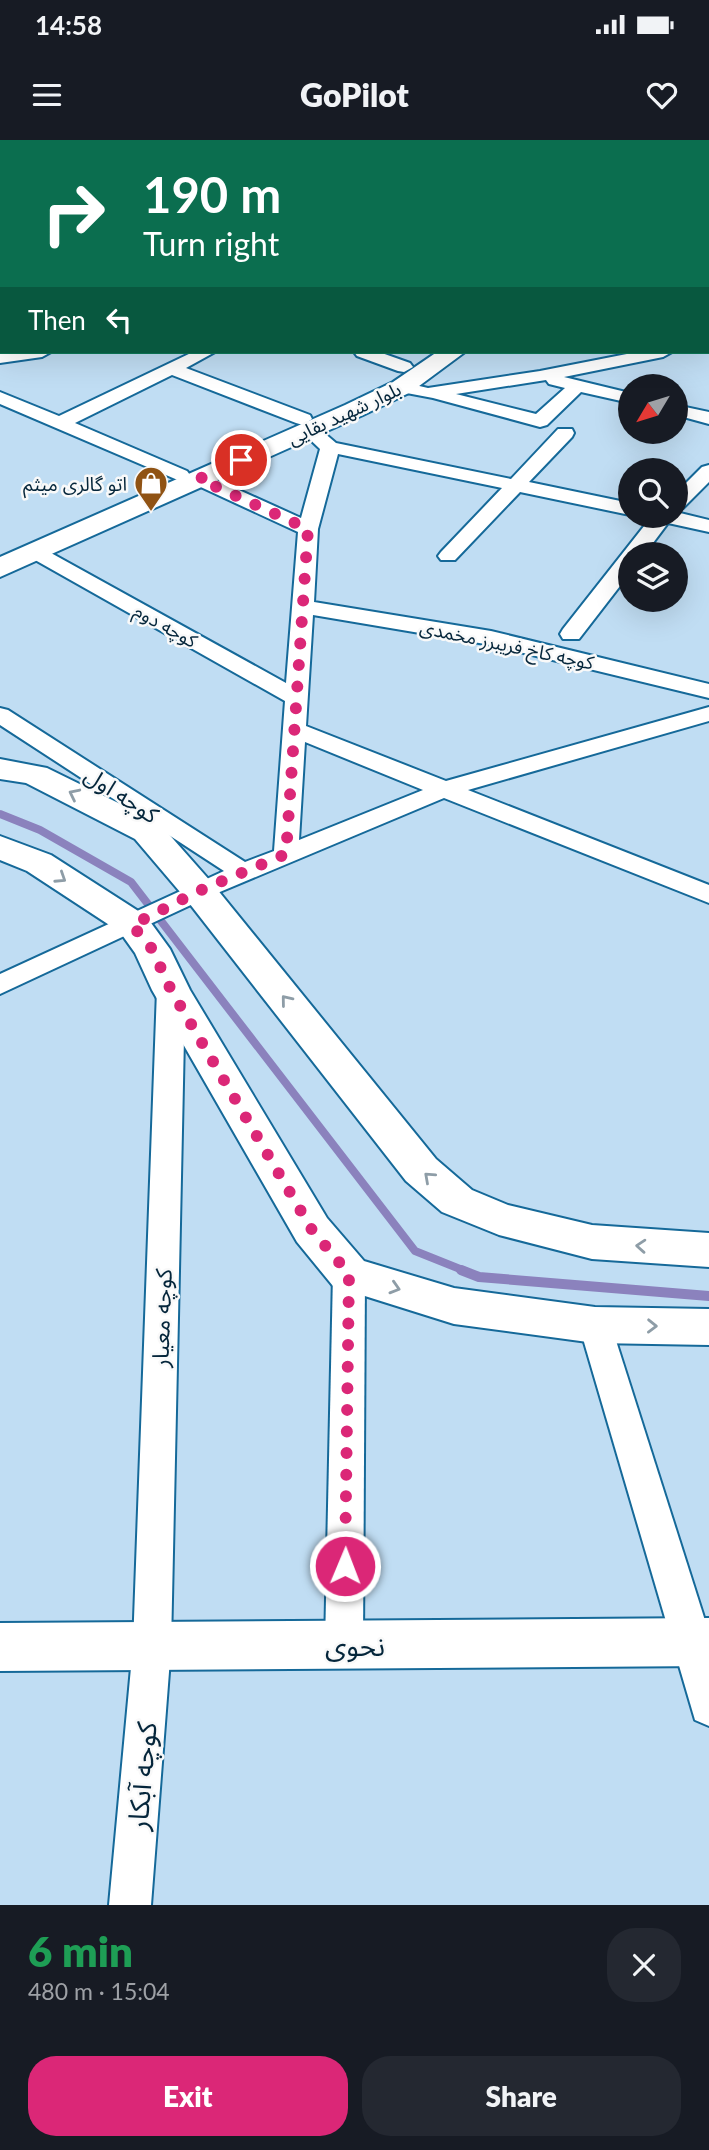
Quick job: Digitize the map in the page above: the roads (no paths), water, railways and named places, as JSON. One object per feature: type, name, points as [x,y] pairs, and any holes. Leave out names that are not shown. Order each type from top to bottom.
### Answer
[{"type":"street","points":[[0,358],[28,354]]},
{"type":"street","points":[[59,423],[202,354]]},
{"type":"street","points":[[366,354],[428,393],[540,421],[572,391]]},
{"type":"street","name":"بلوار شهید بقایی","points":[[403,377],[424,354]]},
{"type":"street","name":"بلوار شهید بقایی","points":[[0,554],[189,477],[314,432],[403,377],[449,354]]},
{"type":"street","points":[[428,393],[540,376],[653,354]]},
{"type":"street","points":[[170,368],[314,432],[516,485],[618,506]]},
{"type":"street","points":[[540,376],[618,395]]},
{"type":"street","points":[[0,397],[308,529]]},
{"type":"street","points":[[688,413],[709,418]]},
{"type":"street","points":[[286,854],[308,529],[327,466],[314,432]]},
{"type":"street","points":[[447,556],[565,433]]},
{"type":"street","points":[[688,492],[709,471]]},
{"type":"street","name":"بلوار شهید بقایی","points":[[0,568],[189,477]]},
{"type":"street","points":[[688,521],[709,526]]},
{"type":"street","points":[[643,542],[654,528]]},
{"type":"street","name":"کوچه دوم","points":[[36,552],[297,698]]},
{"type":"street","points":[[571,634],[618,574]]},
{"type":"street","name":"کوچه کاخ فریبرز مخمدی","points":[[303,607],[491,638],[709,691]]},
{"type":"street","points":[[0,985],[199,891],[443,790],[709,714]]},
{"type":"street","name":"کوچه اول","points":[[0,715],[244,873]]},
{"type":"street","points":[[295,730],[709,895]]},
{"type":"street","points":[[0,769],[35,775],[147,831],[199,891],[421,1170],[457,1201],[499,1219],[592,1242],[709,1250]]},
{"type":"street","points":[[0,847],[39,863],[136,923],[152,949],[171,990],[312,1230],[349,1274],[454,1306],[595,1325],[709,1326]]},
{"type":"street","name":"کوچه معیار","points":[[152,1646],[171,990]]},
{"type":"street","points":[[344,1645],[349,1274]]},
{"type":"street","points":[[595,1325],[701,1642],[709,1707]]},
{"type":"street","name":"نحوی","points":[[0,1647],[701,1642]]},
{"type":"street","name":"کوچه آبکار","points":[[130,1905],[152,1646]]},
{"type":"waterway","points":[[0,814],[40,830],[131,882],[415,1251],[465,1271]]},
{"type":"waterway","points":[[461,1270],[479,1277],[709,1296]]},
{"type":"place","name":"اتو گالری میثم","points":[[151,513]]}]
